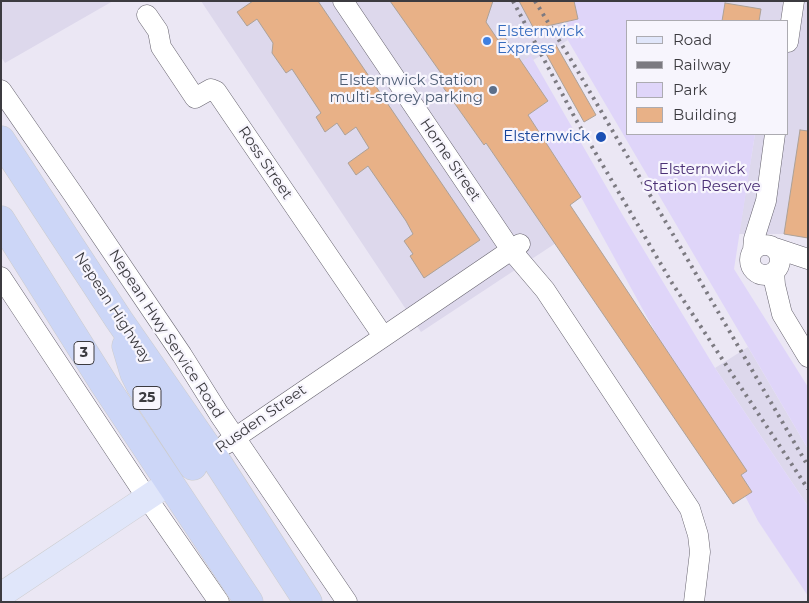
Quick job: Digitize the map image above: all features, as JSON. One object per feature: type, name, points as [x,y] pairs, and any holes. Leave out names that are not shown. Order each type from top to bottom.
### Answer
[{"type":"highway","name":"Nepean Highway","points":[[1,140],[119,320],[129,358],[140,385],[202,460]]},
{"type":"highway","name":"3","points":[[1,220],[56,309],[249,602]]},
{"type":"highway","name":"Rusden Street","points":[[169,483],[202,460]]},
{"type":"highway","points":[[202,460],[308,602]]},
{"type":"main road","name":"Rusden Street","points":[[1,595],[169,483]]},
{"type":"street","name":"Horne Street","points":[[343,1],[391,61],[690,509],[698,535],[700,552],[694,602]]},
{"type":"street","name":"Horne Street","points":[[359,1],[391,61]]},
{"type":"street","points":[[789,35],[794,1]]},
{"type":"street","name":"Ross Street","points":[[148,15],[159,33],[160,47],[195,98],[211,89],[216,90],[383,336]]},
{"type":"street","name":"Nepean Hwy Service Road","points":[[1,90],[347,602]]},
{"type":"street","points":[[775,135],[766,201],[754,239],[750,260],[766,300],[782,314]]},
{"type":"street","points":[[766,201],[775,248],[780,258],[779,266],[775,271],[774,285],[782,314],[808,357]]},
{"type":"street","points":[[753,250],[763,244],[808,259]]},
{"type":"street","name":"Rusden Street","points":[[202,460],[516,247]]},
{"type":"street","points":[[754,270],[764,275],[775,271],[808,266]]},
{"type":"street","points":[[1,278],[147,498],[220,602]]},
{"type":"shaded area","points":[[1,1],[113,1],[5,63],[1,57]]},
{"type":"shaded area","points":[[201,1],[571,1],[566,37],[568,40],[558,46],[554,47],[553,45],[546,49],[544,54],[533,60],[531,57],[521,62],[504,36],[438,80],[484,145],[486,143],[556,243],[421,332]]},
{"type":"shaded area","points":[[725,1],[808,1],[808,238],[784,234],[739,234],[755,135],[789,135],[789,20],[722,20]]},
{"type":"shaded area","points":[[748,347],[808,449],[808,506],[715,368]]},
{"type":"green space","name":"Elsternwick Station Reserve","points":[[571,1],[725,1],[722,20],[626,20],[626,135],[755,135],[734,269],[808,387],[808,449],[566,37]]},
{"type":"green space","points":[[531,56],[622,214],[715,368],[808,506],[808,596],[758,521],[745,496],[752,492],[741,475],[746,471],[659,339],[581,197],[528,115],[548,101],[521,62]]},
{"type":"building","points":[[253,1],[318,1],[480,240],[424,278],[410,256],[413,254],[404,241],[413,234],[406,221],[368,166],[356,175],[348,163],[369,148],[356,127],[345,135],[337,123],[325,132],[316,117],[321,113],[292,69],[286,73],[272,53],[273,43],[257,19],[247,26],[237,12]]},
{"type":"building","points":[[390,1],[493,1],[486,22],[498,40],[504,36],[548,101],[528,115],[581,197],[570,205],[747,471],[741,475],[752,492],[733,504],[486,143],[484,145],[438,80],[443,76]]},
{"type":"building","points":[[519,1],[574,1],[578,19],[534,29]]},
{"type":"building","points":[[725,3],[761,9],[759,20],[722,20]]},
{"type":"building","points":[[556,45],[596,115],[584,122],[545,52]]},
{"type":"building","points":[[800,130],[808,131],[808,238],[784,234]]},
{"type":"railway","points":[[513,1],[575,118],[672,283],[808,489]]},
{"type":"railway","points":[[535,1],[808,466]]},
{"type":"place","name":"Elsternwick Express","points":[[487,41]]},
{"type":"place","name":"Elsternwick Station multi-storey parking","points":[[493,90]]},
{"type":"place","name":"Elsternwick","points":[[601,137]]}]
